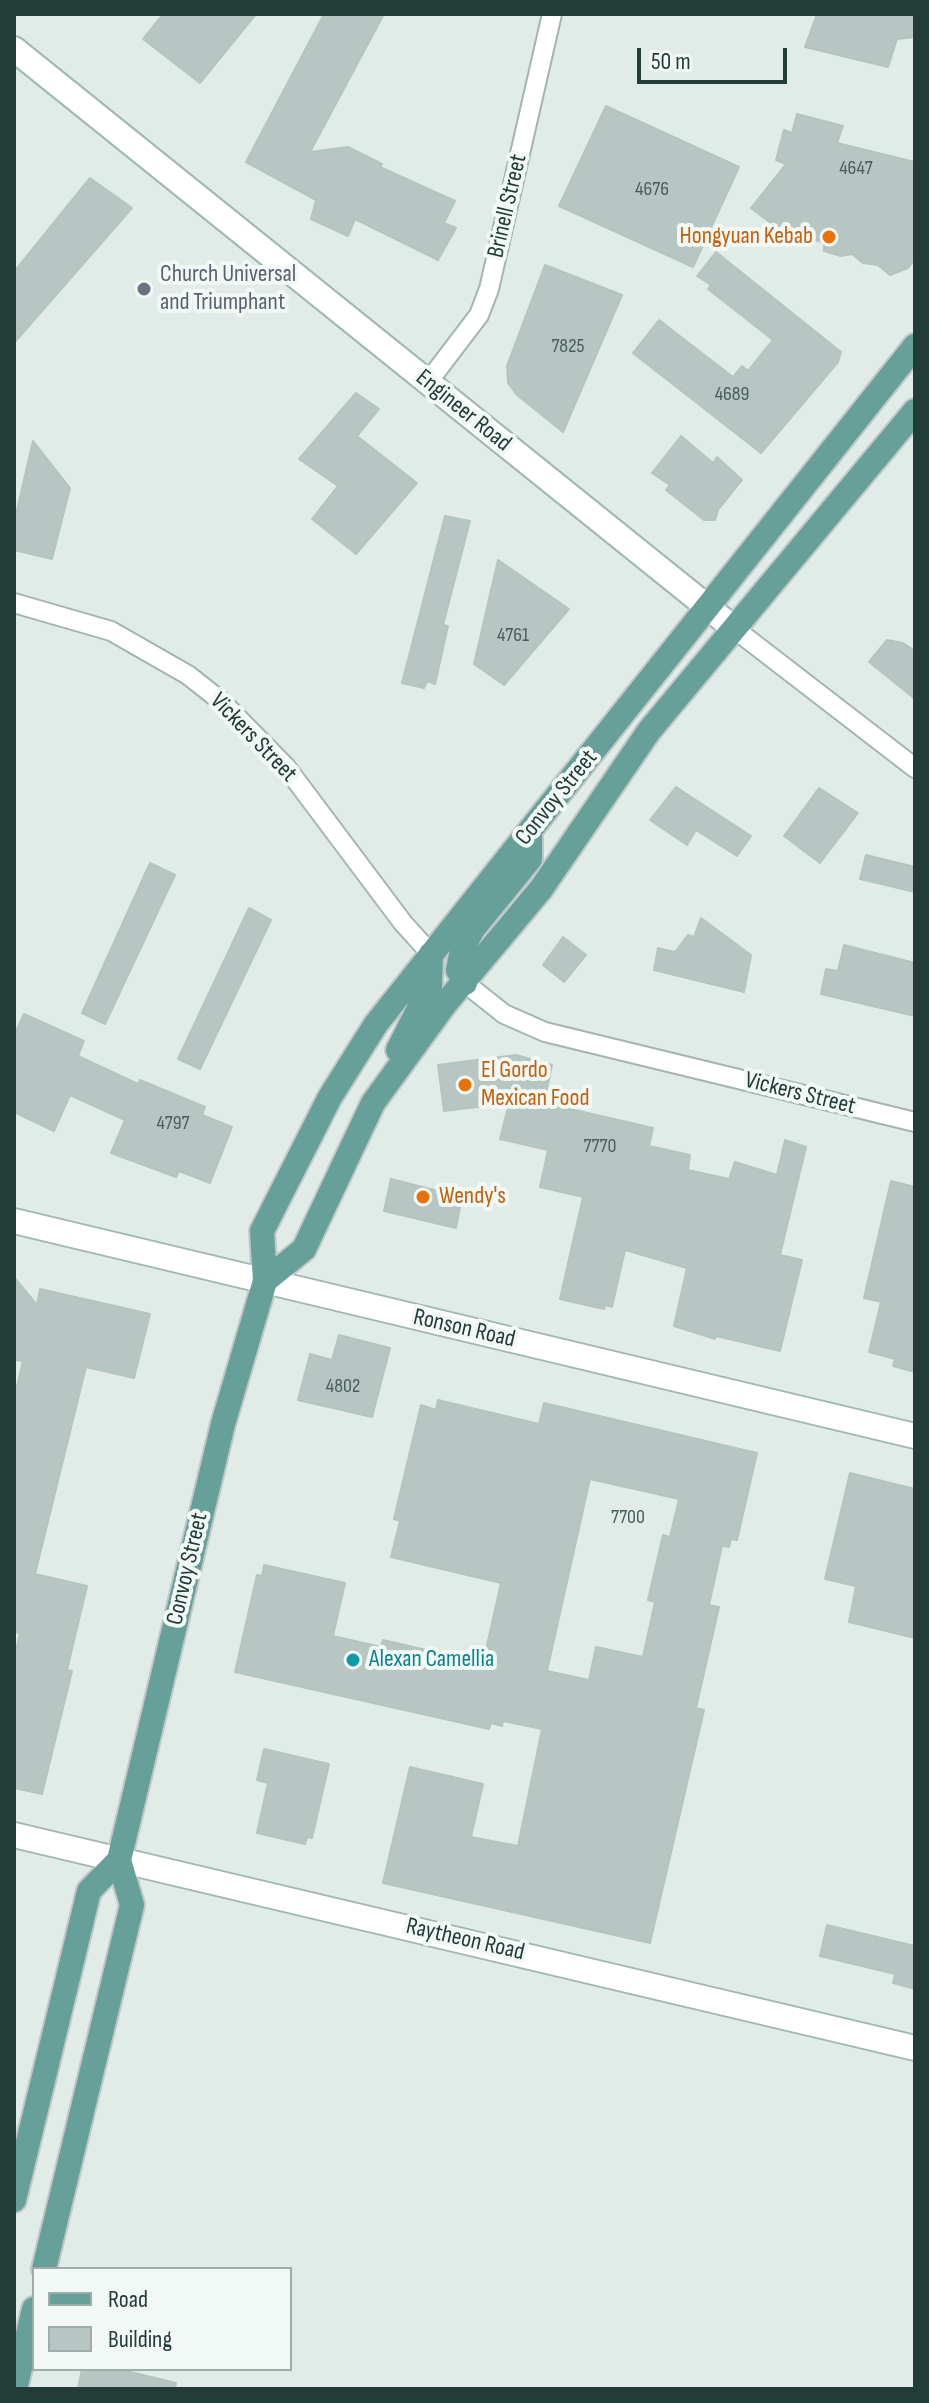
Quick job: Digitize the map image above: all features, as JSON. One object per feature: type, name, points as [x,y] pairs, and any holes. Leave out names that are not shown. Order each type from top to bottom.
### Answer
[{"type":"main road","name":"Convoy Street","points":[[44,2267],[132,1905],[119,1860],[223,1424],[265,1281],[262,1231],[349,1064],[431,954],[915,346]]},
{"type":"main road","name":"Convoy Street","points":[[265,1281],[304,1249],[373,1103],[541,889],[649,731],[915,411]]},
{"type":"main road","points":[[465,983],[458,970],[462,950],[473,929],[530,859],[530,831]]},
{"type":"main road","points":[[373,1103],[430,987],[431,954]]},
{"type":"main road","points":[[14,2200],[89,1891],[119,1860]]},
{"type":"main road","points":[[15,2389],[32,2317]]},
{"type":"street","name":"Brinell Street","points":[[428,382],[479,315],[489,289],[552,14]]},
{"type":"street","name":"Engineer Road","points":[[14,49],[736,630],[810,684],[915,768]]},
{"type":"street","name":"Vickers Street","points":[[14,603],[111,631],[188,675],[221,701],[286,767],[403,923],[431,954]]},
{"type":"street","name":"Vickers Street","points":[[465,983],[504,1014],[545,1032],[915,1122]]},
{"type":"street","name":"Ronson Road","points":[[14,1221],[915,1436]]},
{"type":"street","name":"Raytheon Road","points":[[14,1835],[915,2048]]},
{"type":"building","points":[[163,14],[256,14],[200,83],[143,39]]},
{"type":"building","points":[[324,14],[384,14],[310,152],[348,147],[382,164],[380,167],[455,201],[444,223],[456,228],[438,260],[355,219],[348,236],[311,219],[316,200],[246,162]]},
{"type":"building","points":[[817,14],[915,14],[915,37],[897,39],[888,67],[805,47]]},
{"type":"building","points":[[606,106],[739,167],[693,267],[559,206]]},
{"type":"building","points":[[797,114],[843,126],[837,143],[915,162],[915,259],[908,268],[890,275],[878,265],[863,263],[852,254],[841,256],[824,251],[824,242],[799,237],[799,231],[776,227],[751,208],[786,164],[776,160],[784,130],[792,133]]},
{"type":"building","points":[[90,178],[132,208],[14,343],[14,272]]},
{"type":"building","points":[[716,252],[841,352],[838,362],[761,453],[633,353],[659,320],[733,377],[742,366],[748,371],[773,340],[708,289],[711,285],[697,276]]},
{"type":"building","points":[[545,265],[622,295],[563,432],[517,395],[508,383],[507,366]]},
{"type":"building","points":[[356,393],[379,409],[357,436],[417,483],[356,554],[312,519],[338,486],[299,459]]},
{"type":"building","points":[[681,436],[713,463],[717,457],[742,480],[718,510],[715,520],[704,520],[666,490],[670,485],[652,473]]},
{"type":"building","points":[[33,441],[70,488],[52,559],[14,550],[14,523]]},
{"type":"building","points":[[445,516],[470,521],[443,625],[448,626],[435,684],[427,681],[424,688],[402,683]]},
{"type":"building","points":[[498,560],[569,609],[504,685],[474,664]]},
{"type":"building","points":[[887,640],[903,643],[915,651],[915,699],[869,662]]},
{"type":"building","points":[[676,787],[751,836],[737,856],[696,830],[687,845],[650,820]]},
{"type":"building","points":[[819,788],[858,813],[820,863],[784,836]]},
{"type":"building","points":[[866,855],[915,867],[915,892],[860,879]]},
{"type":"building","points":[[150,863],[175,875],[105,1024],[82,1013]]},
{"type":"building","points":[[249,908],[271,920],[200,1069],[178,1059]]},
{"type":"building","points":[[701,918],[751,955],[744,992],[654,970],[658,948],[675,952],[688,935],[694,937]]},
{"type":"building","points":[[563,937],[586,955],[564,982],[543,965]]},
{"type":"building","points":[[844,945],[915,963],[915,1016],[821,994],[826,969],[838,971]]},
{"type":"building","points":[[24,1014],[84,1041],[78,1056],[138,1084],[140,1080],[205,1107],[202,1115],[232,1127],[210,1183],[179,1171],[176,1177],[111,1153],[125,1120],[70,1095],[54,1131],[14,1112],[14,1036]]},
{"type":"building","points":[[516,1055],[552,1065],[544,1103],[653,1128],[649,1146],[690,1155],[688,1170],[729,1179],[735,1162],[777,1175],[785,1140],[806,1147],[780,1255],[802,1260],[780,1351],[716,1336],[715,1339],[674,1326],[687,1268],[625,1250],[612,1307],[605,1305],[604,1309],[560,1299],[583,1197],[540,1187],[548,1150],[500,1139],[509,1103],[444,1111],[438,1065]]},
{"type":"building","points":[[391,1179],[462,1197],[456,1228],[384,1211]]},
{"type":"building","points":[[891,1181],[915,1187],[915,1372],[893,1366],[895,1359],[869,1352],[881,1302],[864,1298]]},
{"type":"building","points":[[14,1277],[37,1305],[40,1289],[150,1314],[134,1378],[86,1367],[35,1574],[87,1586],[67,1670],[72,1671],[42,1794],[14,1788],[14,1659],[20,1633],[14,1632],[14,1399],[23,1361],[14,1360]]},
{"type":"building","points":[[339,1335],[390,1348],[372,1417],[298,1400],[310,1354],[332,1360]]},
{"type":"building","name":"Alexan Camellia","points":[[438,1400],[539,1424],[544,1403],[757,1453],[737,1540],[731,1539],[729,1547],[722,1546],[709,1605],[719,1607],[696,1708],[704,1710],[650,1943],[383,1883],[410,1767],[483,1784],[471,1837],[518,1846],[542,1729],[503,1721],[502,1726],[491,1723],[489,1729],[235,1672],[257,1575],[262,1576],[264,1565],[345,1583],[333,1636],[381,1647],[383,1640],[483,1663],[501,1583],[391,1557],[400,1521],[394,1519],[421,1405],[436,1410]],"holes":[[[590,1479],[679,1499],[670,1537],[663,1535],[648,1600],[655,1602],[643,1657],[596,1647],[589,1680],[547,1671]]]},
{"type":"building","points":[[850,1473],[915,1489],[915,1638],[849,1622],[856,1586],[825,1579]]},
{"type":"building","points":[[264,1749],[329,1764],[312,1838],[307,1837],[305,1844],[257,1833],[268,1783],[257,1780]]},
{"type":"building","points":[[827,1925],[915,1946],[915,1989],[893,1983],[895,1974],[820,1956]]},
{"type":"building","points":[[82,2371],[126,2371],[176,2383],[175,2389],[78,2389]]},
{"type":"place","name":"Hongyuan Kebab","points":[[829,237]]},
{"type":"place","name":"Church Universal and Triumphant","points":[[144,289]]},
{"type":"place","name":"El Gordo Mexican Food","points":[[465,1085]]},
{"type":"place","name":"Wendy's","points":[[423,1197]]},
{"type":"place","name":"Alexan Camellia","points":[[353,1660]]}]
